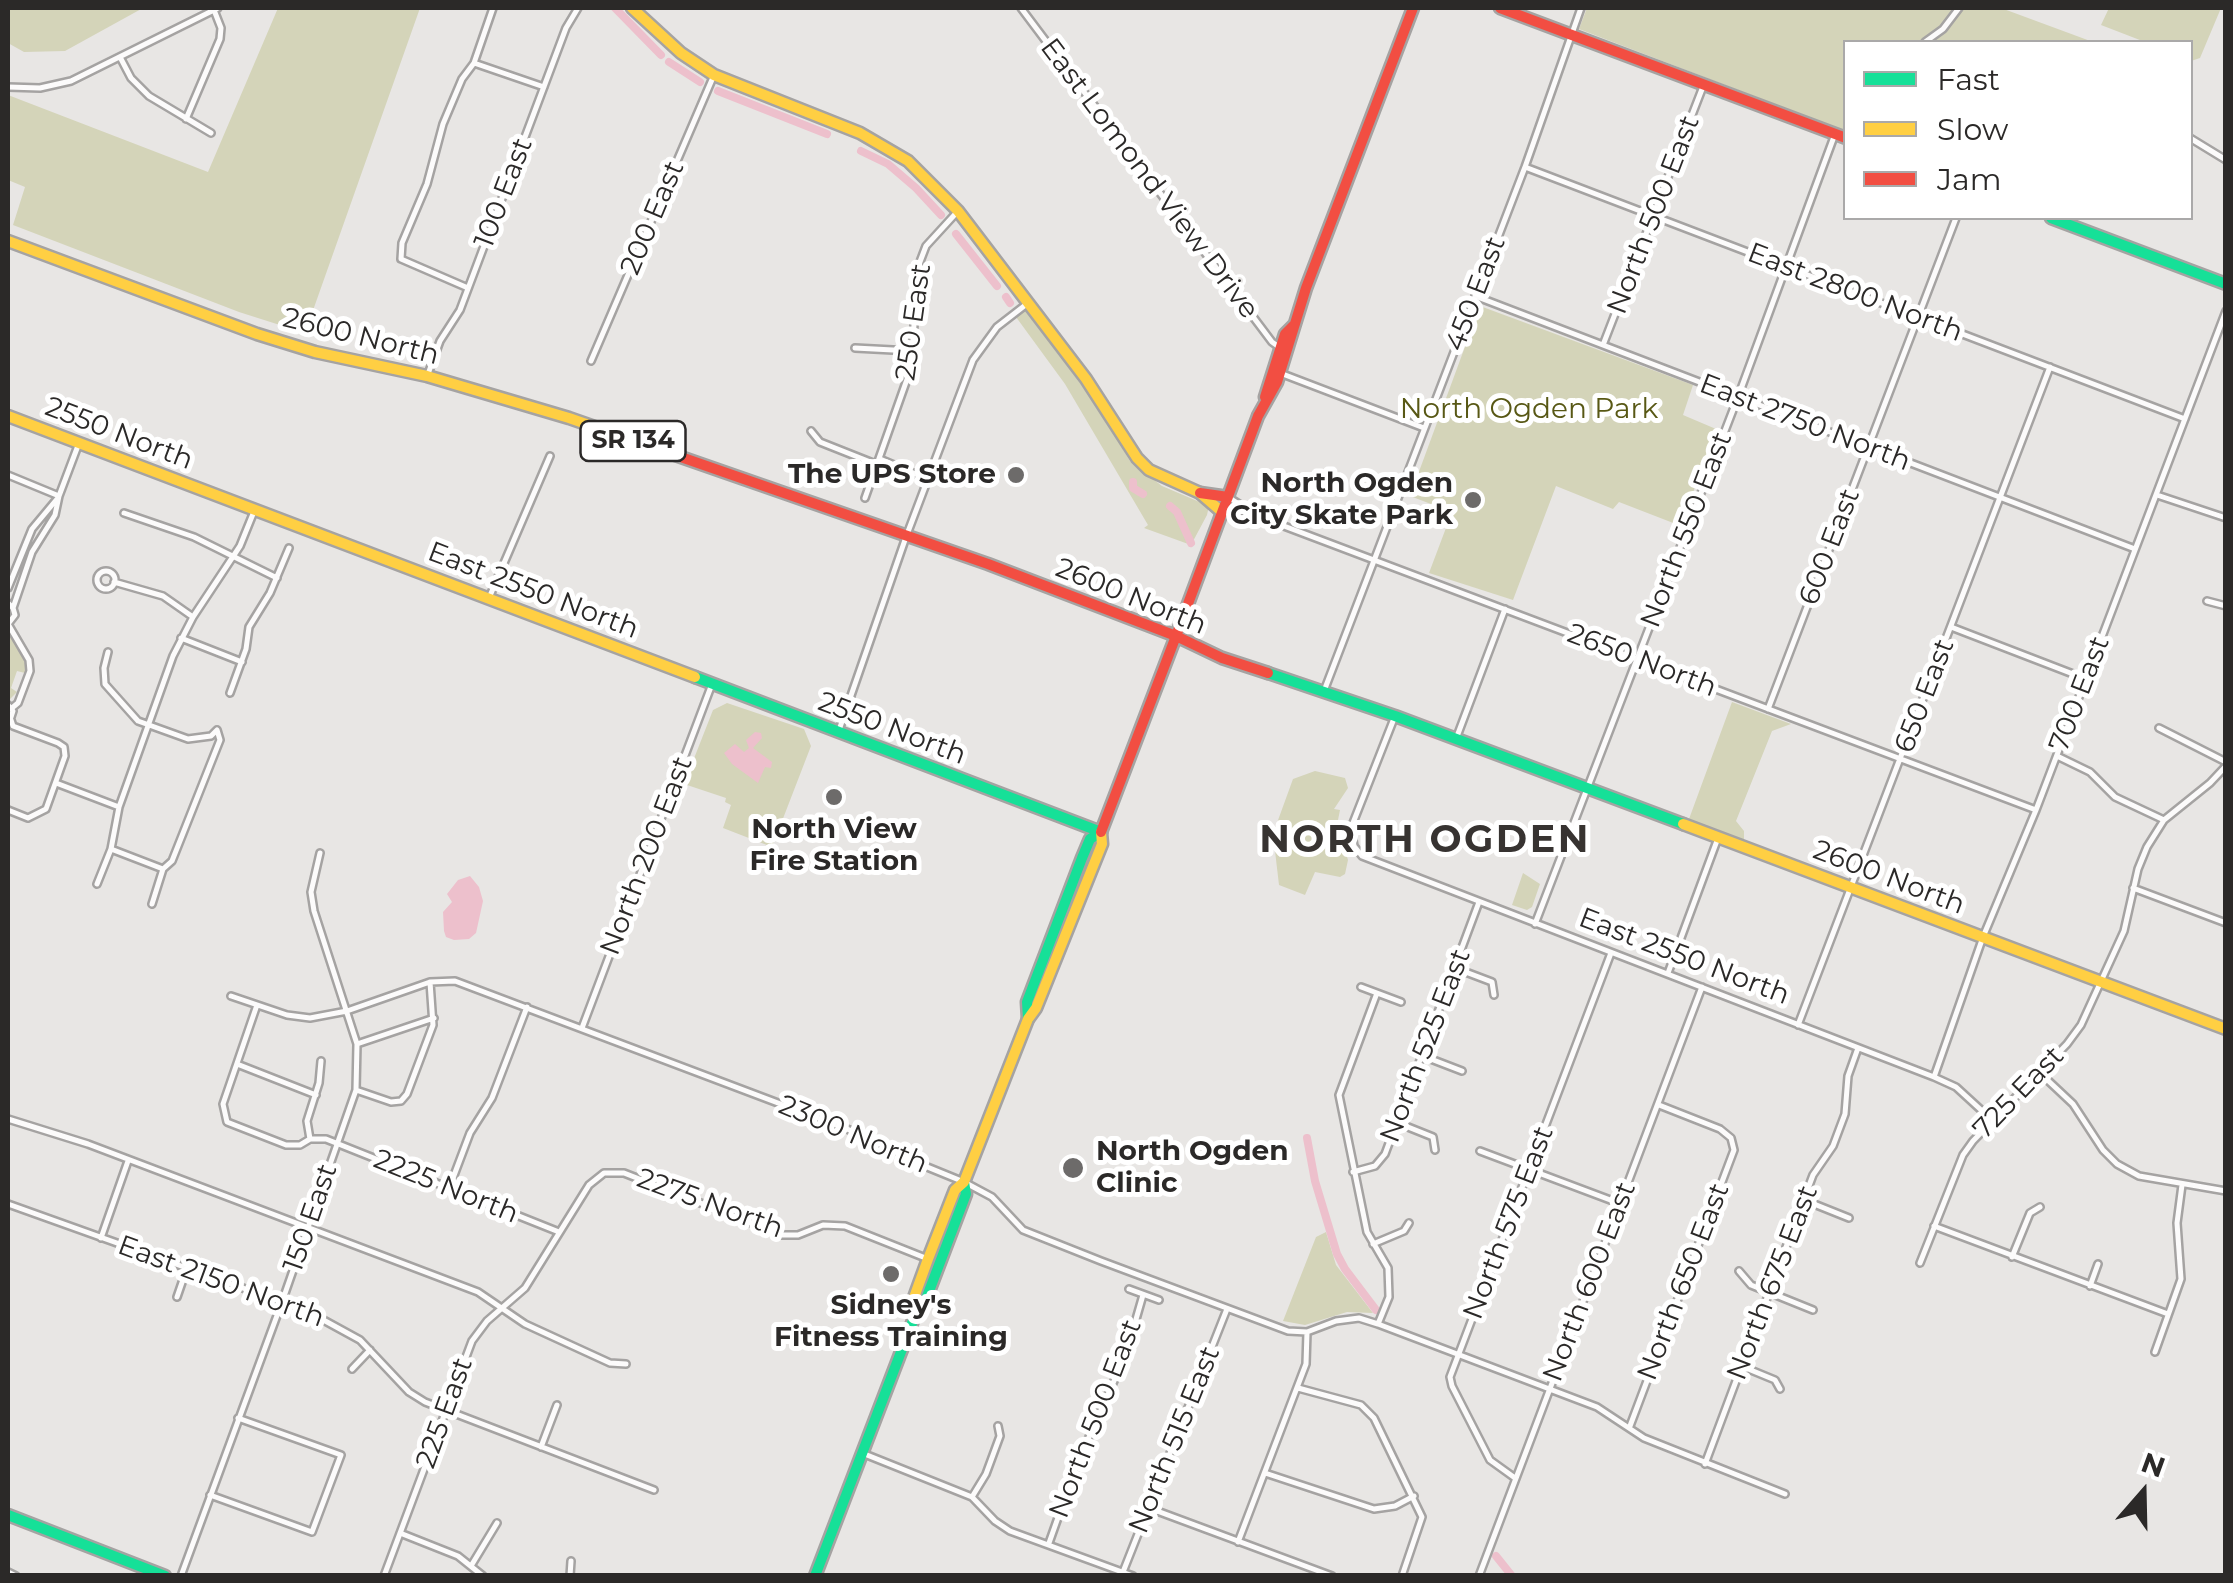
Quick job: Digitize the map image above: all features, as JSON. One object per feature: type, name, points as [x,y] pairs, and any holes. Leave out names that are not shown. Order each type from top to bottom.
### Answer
[{"type":"main road","points":[[632,8],[663,38],[714,75],[878,142],[908,161],[958,211],[1086,378],[1148,470],[1200,493],[1228,497]]},
{"type":"main road","points":[[1264,402],[1280,373],[1306,288],[1413,8]]},
{"type":"main road","points":[[1500,8],[1840,136]]},
{"type":"main road","points":[[2056,220],[2226,284]]},
{"type":"main road","name":"2600 North","points":[[8,240],[257,334],[315,352],[427,376],[569,418],[988,564],[1176,636],[1222,658],[1395,716],[2226,1029]]},
{"type":"main road","points":[[914,1318],[912,1303],[928,1259],[955,1190],[964,1182],[1102,844],[1101,832],[1264,402],[1280,347],[1295,324]]},
{"type":"main road","name":"2550 North","points":[[8,416],[383,557]]},
{"type":"main road","points":[[1200,493],[1222,512]]},
{"type":"main road","name":"East 2550 North","points":[[383,557],[667,667]]},
{"type":"main road","name":"2550 North","points":[[667,667],[1101,832]]},
{"type":"main road","points":[[1028,1019],[1027,1002],[1068,893],[1090,840],[1101,832]]},
{"type":"main road","points":[[815,1576],[914,1318],[923,1307],[950,1238],[966,1194],[964,1182]]},
{"type":"main road","points":[[8,1515],[165,1576]]},
{"type":"street","points":[[468,288],[400,259],[443,124],[474,63],[493,8]]},
{"type":"street","name":"100 East","points":[[427,376],[440,341],[460,310],[578,8]]},
{"type":"street","name":"East Lomond View Drive","points":[[1021,8],[1272,342],[1280,347]]},
{"type":"street","name":"450 East","points":[[1324,691],[1525,167],[1581,8]]},
{"type":"street","points":[[1928,40],[1959,8]]},
{"type":"street","points":[[8,87],[40,88],[72,81],[216,9],[220,39],[186,119]]},
{"type":"street","points":[[120,57],[142,90],[211,133]]},
{"type":"street","points":[[474,63],[544,87]]},
{"type":"street","name":"200 East","points":[[591,362],[714,75]]},
{"type":"street","name":"North 500 East","points":[[1603,345],[1704,84]]},
{"type":"street","name":"North 550 East","points":[[1535,924],[1840,136]]},
{"type":"street","points":[[2193,140],[2226,160]]},
{"type":"street","name":"East 2800 North","points":[[1525,167],[2186,418]]},
{"type":"street","name":"250 East","points":[[865,498],[904,393],[912,352],[918,267],[926,246],[958,211]]},
{"type":"street","name":"600 East","points":[[1768,709],[1955,220]]},
{"type":"street","name":"East 2750 North","points":[[1475,296],[2136,549]]},
{"type":"street","points":[[838,733],[906,536],[973,360],[998,327],[1028,304]]},
{"type":"street","name":"700 East","points":[[1934,1077],[1983,938],[2057,756],[2226,311]]},
{"type":"street","points":[[855,348],[912,352]]},
{"type":"street","name":"650 East","points":[[1798,1025],[2050,367]]},
{"type":"street","points":[[1280,373],[1424,428]]},
{"type":"street","points":[[811,432],[820,442],[918,474]]},
{"type":"street","points":[[8,810],[28,818],[46,809],[65,756],[64,747],[9,721],[10,707],[18,703],[30,660],[8,624],[15,616],[10,605],[32,552],[55,516],[79,442]]},
{"type":"street","points":[[489,598],[550,456]]},
{"type":"street","points":[[8,476],[59,496]]},
{"type":"street","points":[[2157,494],[2226,518]]},
{"type":"street","points":[[8,588],[32,530],[59,496]]},
{"type":"street","name":"2650 North","points":[[1228,497],[1250,511],[1374,560],[2036,810]]},
{"type":"street","points":[[97,884],[111,849],[118,806],[180,638],[232,558],[254,509]]},
{"type":"street","name":"2650 North","points":[[1222,512],[1250,511]]},
{"type":"street","points":[[124,513],[194,536],[277,578]]},
{"type":"street","points":[[230,692],[242,662],[249,627],[289,548]]},
{"type":"street","points":[[114,582],[163,596],[193,617]]},
{"type":"street","points":[[2207,601],[2226,606]]},
{"type":"street","points":[[1456,739],[1505,609]]},
{"type":"street","points":[[1952,627],[2086,679]]},
{"type":"street","points":[[180,638],[242,662]]},
{"type":"street","points":[[108,652],[106,684],[138,721],[188,738],[210,736],[217,730],[220,740],[172,862],[163,869],[152,904]]},
{"type":"street","name":"North 200 East","points":[[582,1028],[712,684]]},
{"type":"street","name":"East 2550 North","points":[[1395,716],[1351,828],[1354,846],[1362,856],[1934,1077],[1956,1087],[1992,1120]]},
{"type":"street","points":[[2057,756],[2090,772],[2115,797],[2164,820],[2210,783],[2226,764],[2159,728]]},
{"type":"street","points":[[56,783],[118,806]]},
{"type":"street","name":"725 East","points":[[1920,1263],[1964,1155],[1992,1120],[2074,1036],[2124,931],[2146,848],[2164,820]]},
{"type":"street","points":[[1668,973],[1718,838]]},
{"type":"street","points":[[111,849],[163,869]]},
{"type":"street","name":"150 East","points":[[181,1576],[356,1090],[356,1044],[311,892],[320,852]]},
{"type":"street","points":[[2134,888],[2226,922]]},
{"type":"street","name":"North 525 East","points":[[1354,1172],[1375,1166],[1385,1154],[1480,902]]},
{"type":"street","name":"North 575 East","points":[[1515,1478],[1490,1460],[1450,1377],[1611,953]]},
{"type":"street","points":[[1455,968],[1492,982],[1494,995]]},
{"type":"street","name":"2300 North","points":[[231,996],[310,1018],[430,982],[455,981],[847,1128],[992,1197],[1023,1230],[1288,1331],[1307,1332],[1359,1318],[1378,1324],[1596,1406],[1644,1438],[1784,1494]]},
{"type":"street","points":[[356,1090],[392,1102],[408,1094],[434,1018],[430,982]]},
{"type":"street","points":[[1361,987],[1401,1002]]},
{"type":"street","name":"North 600 East","points":[[1478,1576],[1702,987]]},
{"type":"street","points":[[1376,993],[1339,1092],[1367,1232],[1388,1268],[1388,1297],[1378,1324]]},
{"type":"street","points":[[257,1005],[238,1064],[316,1094]]},
{"type":"street","points":[[450,1186],[470,1134],[492,1098],[528,1008]]},
{"type":"street","points":[[356,1044],[434,1018]]},
{"type":"street","name":"North 675 East","points":[[1704,1464],[1813,1175],[1833,1146],[1845,1114],[1848,1076],[1858,1048]]},
{"type":"street","points":[[1422,1056],[1462,1071]]},
{"type":"street","points":[[310,1139],[307,1121],[321,1061]]},
{"type":"street","name":"2225 North","points":[[238,1064],[223,1104],[224,1116],[232,1125],[286,1146],[310,1139],[337,1144],[559,1232]]},
{"type":"street","points":[[2040,1073],[2073,1104],[2103,1150],[2117,1164],[2139,1176],[2226,1191]]},
{"type":"street","name":"North 650 East","points":[[1630,1426],[1734,1150],[1731,1138],[1720,1129],[1659,1105]]},
{"type":"street","points":[[8,1119],[72,1138],[478,1292],[525,1324],[610,1364],[626,1364]]},
{"type":"street","points":[[1397,1123],[1434,1136],[1436,1150]]},
{"type":"street","points":[[1480,1152],[1621,1204]]},
{"type":"street","points":[[101,1238],[128,1160]]},
{"type":"street","name":"225 East","points":[[384,1576],[472,1341],[525,1288],[589,1185],[604,1172]]},
{"type":"street","name":"2275 North","points":[[604,1172],[624,1173],[782,1235],[798,1235],[823,1225],[845,1226],[928,1259]]},
{"type":"street","points":[[2155,1352],[2181,1279],[2178,1223],[2182,1185]]},
{"type":"street","points":[[1804,1200],[1848,1218]]},
{"type":"street","name":"East 2150 North","points":[[8,1204],[282,1302],[347,1330],[408,1392],[654,1490]]},
{"type":"street","points":[[2012,1257],[2030,1213],[2040,1207]]},
{"type":"street","points":[[1373,1244],[1404,1231],[1409,1223]]},
{"type":"street","points":[[1934,1226],[2168,1314]]},
{"type":"street","points":[[2090,1286],[2098,1264]]},
{"type":"street","points":[[176,1297],[187,1268]]},
{"type":"street","points":[[1739,1270],[1751,1284],[1769,1294],[1814,1310]]},
{"type":"street","points":[[1130,1289],[1159,1300]]},
{"type":"street","name":"North 500 East","points":[[1049,1544],[1077,1464],[1126,1354],[1143,1294]]},
{"type":"street","name":"North 515 East","points":[[1123,1572],[1227,1308]]},
{"type":"street","points":[[1238,1542],[1306,1364],[1307,1332]]},
{"type":"street","points":[[352,1368],[370,1350]]},
{"type":"street","points":[[1742,1366],[1775,1380],[1780,1388]]},
{"type":"street","points":[[1298,1388],[1361,1404],[1374,1418],[1422,1517],[1402,1576]]},
{"type":"street","points":[[541,1447],[558,1405]]},
{"type":"street","points":[[210,1494],[312,1532],[341,1455],[238,1418]]},
{"type":"street","points":[[972,1497],[986,1474],[1000,1436],[998,1426]]},
{"type":"street","points":[[862,1453],[972,1497],[1010,1531],[1133,1576]]},
{"type":"street","points":[[1265,1472],[1374,1509],[1394,1506],[1414,1496]]},
{"type":"street","points":[[1149,1508],[1332,1576]]},
{"type":"street","points":[[471,1566],[497,1524]]},
{"type":"street","points":[[400,1532],[458,1556],[483,1576]]},
{"type":"street","points":[[570,1561],[570,1576]]},
{"type":"street","points":[[8,1572],[16,1576]]},
{"type":"green space","points":[[8,8],[143,8],[65,51],[24,52],[8,43]]},
{"type":"green space","points":[[278,8],[420,8],[305,333],[239,312],[13,225],[25,187],[8,180],[8,95],[208,172]]},
{"type":"green space","points":[[1587,8],[2001,8],[2088,40],[1843,40],[1843,130],[1579,29]]},
{"type":"green space","points":[[2109,8],[2221,8],[2200,58],[2193,60],[2193,40],[2140,40],[2101,25]]},
{"type":"green space","name":"North Ogden Park","points":[[1480,306],[1693,385],[1683,415],[1716,429],[1681,526],[1619,502],[1613,509],[1556,486],[1513,600],[1429,573],[1452,512],[1410,496]]},
{"type":"green space","points":[[1027,309],[1105,418],[1130,461],[1162,486],[1209,506],[1191,545],[1144,528],[1148,525],[1065,384],[1016,317]]},
{"type":"green space","points":[[8,632],[23,654],[26,668],[25,673],[17,671],[11,688],[17,692],[10,699]]},
{"type":"green space","points":[[1732,702],[1791,724],[1772,731],[1736,821],[1744,831],[1744,840],[1689,819]]},
{"type":"green space","points":[[727,703],[804,729],[811,746],[772,847],[723,828],[731,805],[725,802],[726,798],[684,784],[713,710]]},
{"type":"green space","points":[[1315,771],[1345,778],[1348,788],[1334,809],[1340,810],[1337,825],[1348,860],[1345,874],[1340,877],[1315,872],[1305,895],[1279,885],[1273,834],[1293,779]]},
{"type":"green space","points":[[1523,873],[1540,884],[1532,907],[1527,910],[1512,905]]},
{"type":"green space","points":[[1326,1232],[1336,1265],[1373,1313],[1347,1312],[1305,1325],[1283,1321],[1316,1237]]},
{"type":"shaded area","points":[[755,732],[761,733],[762,738],[753,748],[772,762],[771,768],[765,767],[758,783],[724,753],[735,744],[744,752],[749,748],[746,740]]},
{"type":"shaded area","points":[[470,876],[483,901],[476,933],[469,939],[454,940],[446,937],[444,931],[443,912],[452,902],[447,894],[458,880]]},
{"type":"waterway","points":[[615,8],[661,55]]},
{"type":"waterway","points":[[669,62],[700,82]]},
{"type":"waterway","points":[[718,91],[827,134]]},
{"type":"waterway","points":[[861,151],[888,164],[941,215]]},
{"type":"waterway","points":[[956,234],[997,286]]},
{"type":"waterway","points":[[1006,297],[1010,303]]},
{"type":"waterway","points":[[1133,482],[1133,488],[1143,494]]},
{"type":"waterway","points":[[1170,506],[1177,512],[1191,543]]},
{"type":"waterway","points":[[1307,1138],[1315,1181],[1337,1254],[1376,1310]]},
{"type":"waterway","points":[[1496,1556],[1512,1576]]},
{"type":"traffic: fast","points":[[2056,220],[2226,284]]},
{"type":"traffic: fast","points":[[1268,673],[1395,716],[1683,824]]},
{"type":"traffic: fast","points":[[695,677],[1101,832]]},
{"type":"traffic: fast","points":[[1028,1019],[1027,1002],[1082,858],[1090,839],[1101,832]]},
{"type":"traffic: fast","points":[[815,1576],[966,1194],[964,1182]]},
{"type":"traffic: fast","points":[[8,1515],[165,1576]]},
{"type":"traffic: slow","points":[[632,8],[681,53],[714,75],[860,133],[908,161],[958,211],[1086,379],[1137,458],[1149,470],[1200,493],[1222,512]]},
{"type":"traffic: slow","points":[[8,241],[257,334],[315,352],[427,376],[652,447]]},
{"type":"traffic: slow","points":[[8,416],[695,677]]},
{"type":"traffic: slow","points":[[1683,824],[2226,1029]]},
{"type":"traffic: slow","points":[[914,1318],[912,1303],[928,1259],[955,1190],[964,1182],[1028,1019],[1036,1008],[1102,844],[1101,832]]},
{"type":"traffic: jam","points":[[1268,673],[1222,658],[1176,636],[1258,416],[1277,382],[1306,288],[1413,8]]},
{"type":"traffic: jam","points":[[1500,8],[1843,137]]},
{"type":"traffic: jam","points":[[1265,397],[1285,334],[1295,324]]},
{"type":"traffic: jam","points":[[652,447],[988,564],[1176,636],[1101,832]]},
{"type":"traffic: jam","points":[[1200,493],[1228,497]]},
{"type":"place","name":"The UPS Store","points":[[1016,475]]},
{"type":"place","name":"North Ogden City Skate Park","points":[[1473,500]]},
{"type":"place","name":"North View Fire Station","points":[[834,797]]},
{"type":"place","name":"North Ogden Clinic","points":[[1073,1168]]},
{"type":"place","name":"Sidney's Fitness Training","points":[[891,1274]]},
{"type":"district","name":"NORTH OGDEN","points":[[1425,841]]}]
